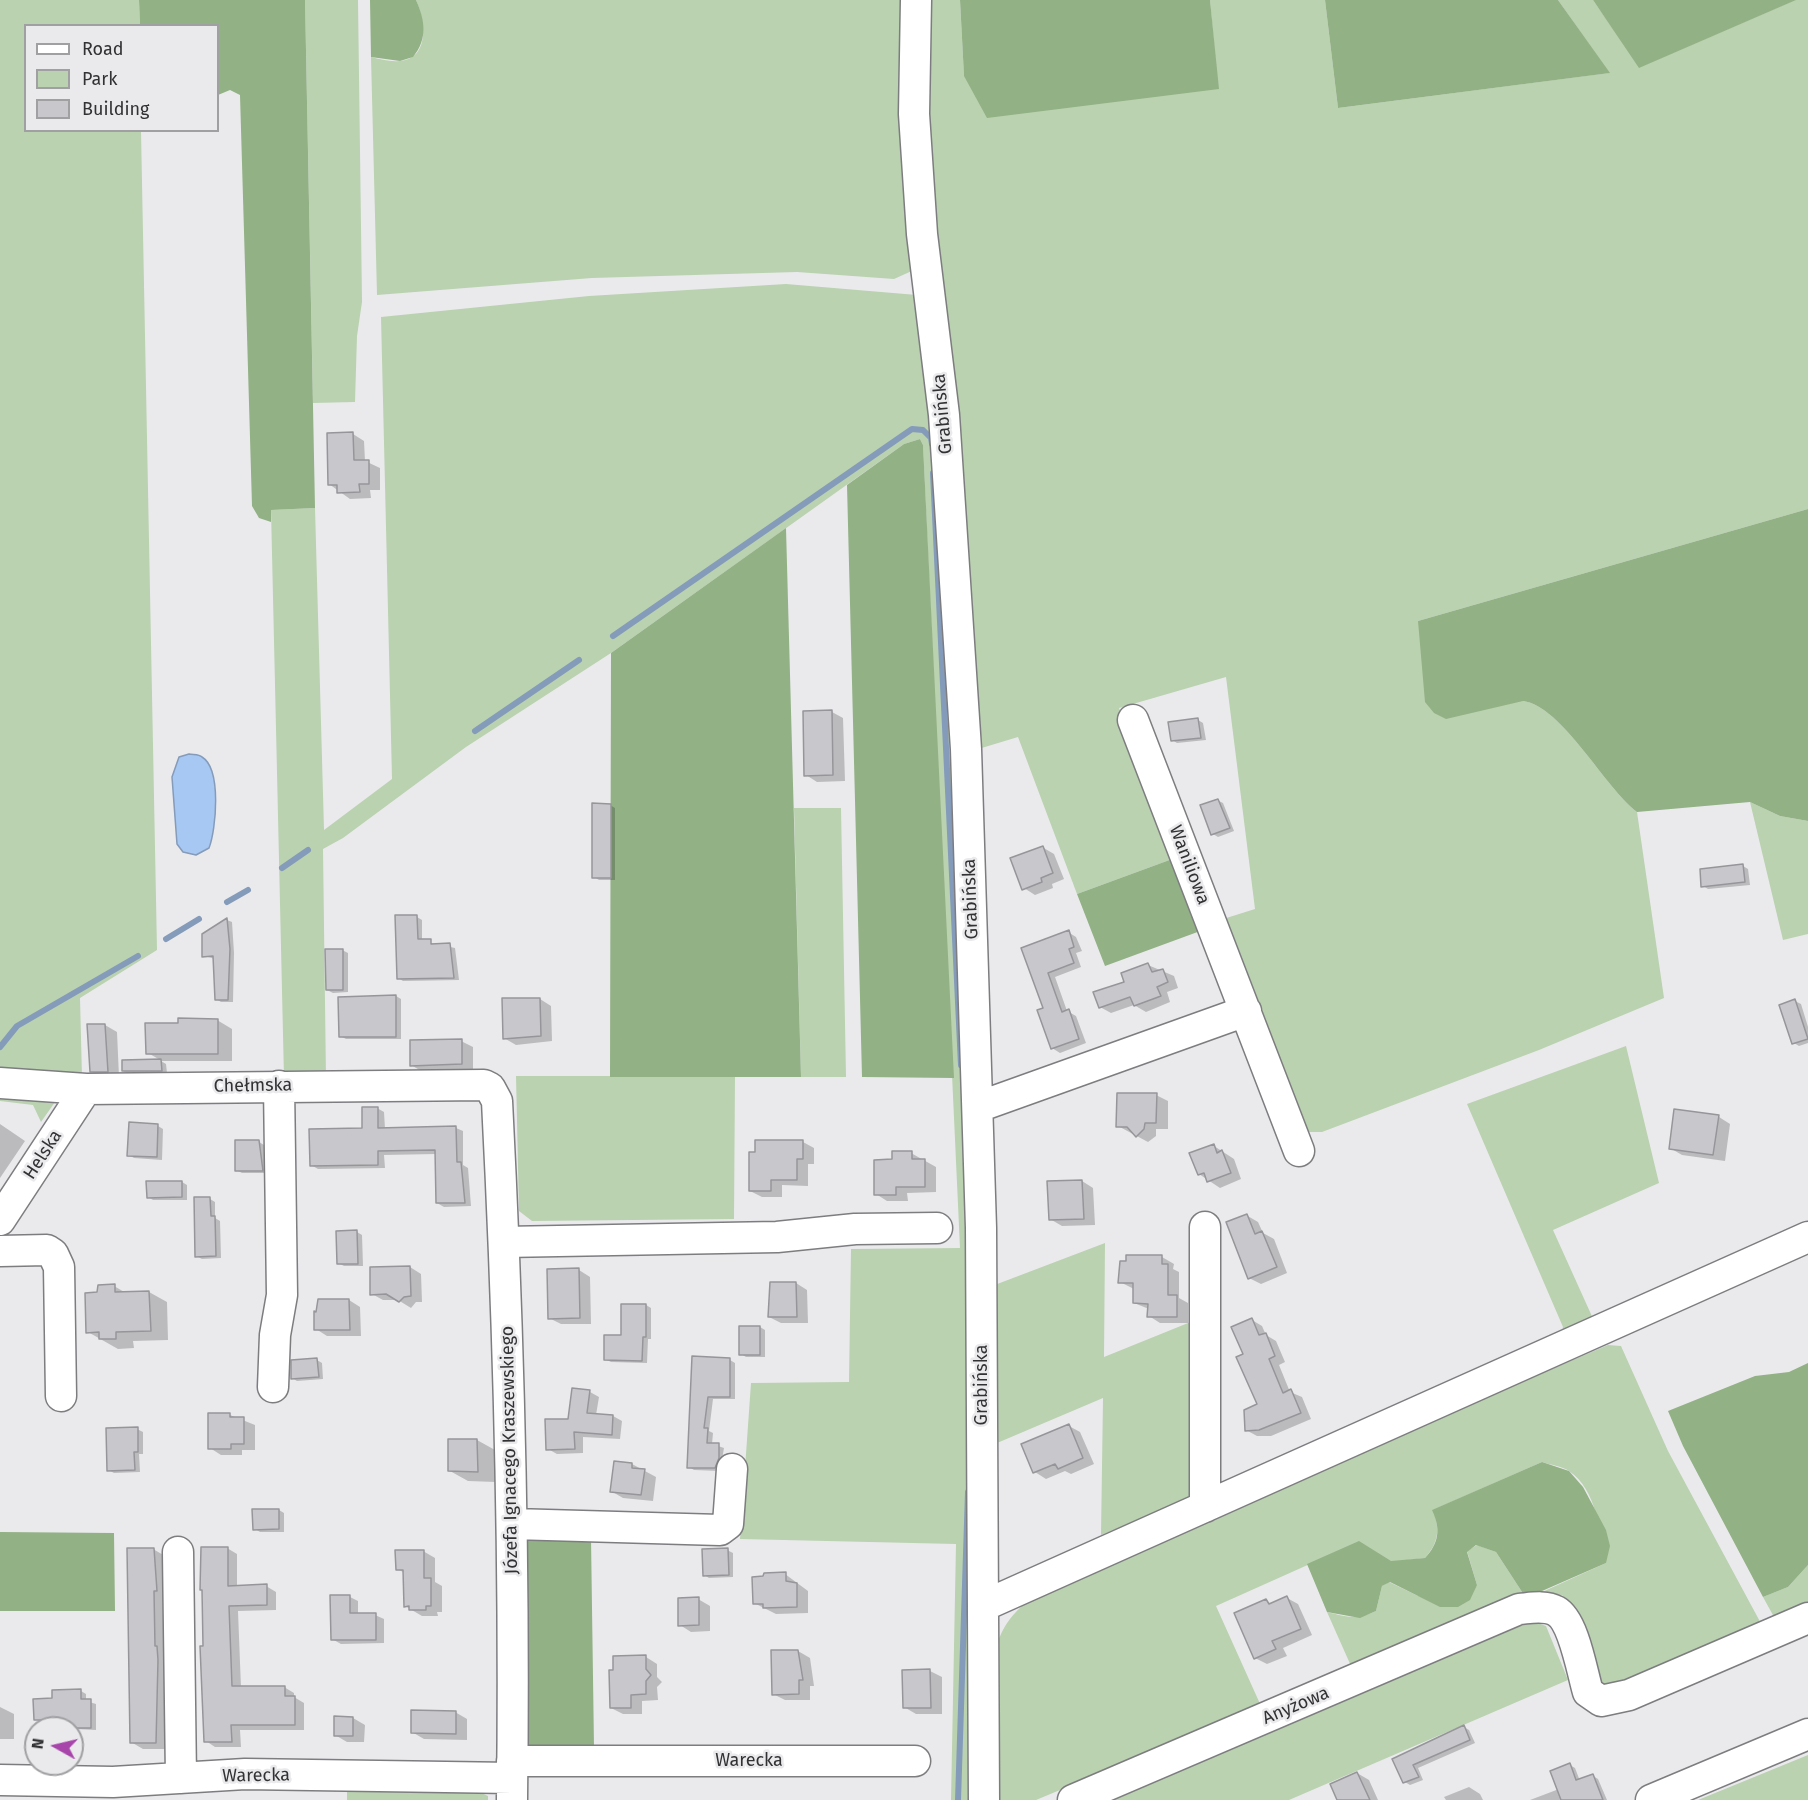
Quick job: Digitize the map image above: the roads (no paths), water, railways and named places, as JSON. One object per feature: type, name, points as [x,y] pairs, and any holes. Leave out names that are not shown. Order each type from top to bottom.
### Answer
[{"type":"street","name":"Grabińska","points":[[916,0],[914,114],[922,234],[944,415],[966,749],[978,1107],[984,1800]]},
{"type":"street","name":"Waniliowa","points":[[1133,720],[1299,1150]]},
{"type":"street","points":[[978,1107],[1246,1011]]},
{"type":"street","name":"Chełmska","points":[[0,1083],[86,1089],[484,1085],[490,1088],[497,1101]]},
{"type":"street","points":[[273,1387],[275,1335],[282,1295],[279,1086]]},
{"type":"street","name":"Helska","points":[[0,1220],[86,1089]]},
{"type":"street","name":"Józefa Ignacego Kraszewskiego","points":[[497,1101],[513,1524],[512,1780]]},
{"type":"street","points":[[1205,1227],[1205,1507]]},
{"type":"street","points":[[504,1242],[777,1237],[855,1229],[937,1228]]},
{"type":"street","points":[[983,1606],[1808,1237]]},
{"type":"street","points":[[0,1251],[47,1250],[56,1259],[59,1267],[60,1396]]},
{"type":"street","points":[[513,1524],[720,1530],[728,1524],[732,1469]]},
{"type":"street","points":[[178,1552],[181,1778]]},
{"type":"street","name":"Anyżowa","points":[[1072,1800],[1519,1609],[1548,1608],[1558,1612],[1568,1622],[1588,1692],[1601,1701],[1629,1695],[1808,1618]]},
{"type":"street","points":[[1651,1800],[1808,1734]]},
{"type":"street","name":"Warecka","points":[[0,1779],[113,1782],[245,1774],[512,1780],[915,1761]]},
{"type":"water","points":[[189,754],[201,756],[208,764],[213,774],[216,800],[214,828],[209,848],[196,855],[183,852],[177,844],[172,777],[179,757]]},
{"type":"waterway","points":[[613,636],[912,429],[923,430],[931,438],[932,444]]},
{"type":"waterway","points":[[933,473],[961,1065]]},
{"type":"waterway","points":[[475,731],[579,660]]},
{"type":"waterway","points":[[282,868],[308,850]]},
{"type":"waterway","points":[[227,902],[248,890]]},
{"type":"waterway","points":[[166,939],[199,919]]},
{"type":"waterway","points":[[0,1047],[17,1026],[138,956]]},
{"type":"waterway","points":[[958,1800],[968,1492]]}]
